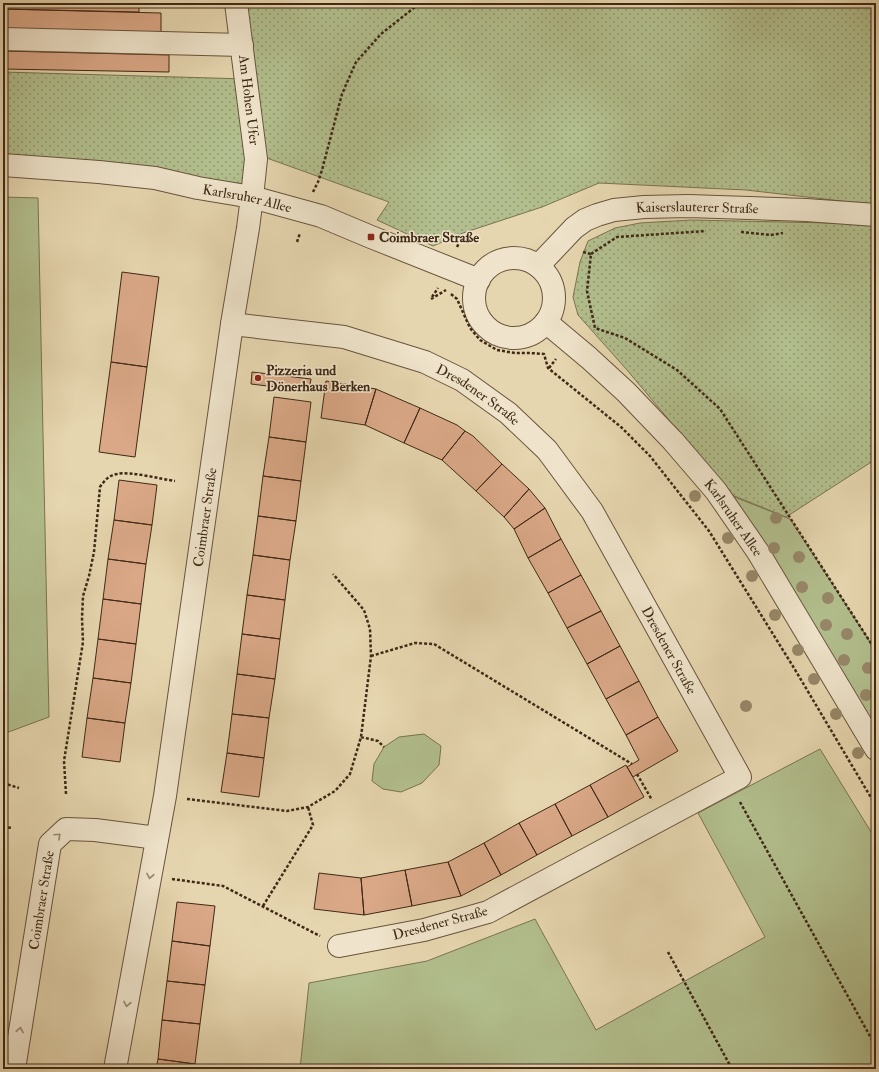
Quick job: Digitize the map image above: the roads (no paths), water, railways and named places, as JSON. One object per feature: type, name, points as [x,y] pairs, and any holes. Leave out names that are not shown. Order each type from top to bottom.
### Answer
[{"type":"street","name":"Am Hohen Ufer","points":[[236,3],[256,159],[252,197]]},
{"type":"street","points":[[3,39],[242,45]]},
{"type":"street","name":"Karlsruher Allee","points":[[3,165],[99,172],[147,178],[252,197],[320,216],[479,280]]},
{"type":"street","name":"Coimbraer Straße","points":[[115,1069],[165,796],[232,324],[252,197]]},
{"type":"street","name":"Kaiserslauterer Straße","points":[[538,266],[574,228],[585,220],[614,210],[644,207],[688,206],[806,210],[876,215]]},
{"type":"street","points":[[512,259],[526,260],[538,266],[547,275],[552,287],[554,299],[552,311],[546,322],[536,331],[524,337],[512,338],[493,332],[480,318],[475,306],[475,293],[479,280],[487,269],[498,262],[512,259]]},
{"type":"street","name":"Karlsruher Allee","points":[[546,322],[589,358],[626,392],[673,441],[716,491],[758,552],[876,749]]},
{"type":"street","name":"Dresdener Straße","points":[[232,324],[344,337],[425,362],[462,380],[508,413],[547,450],[592,511],[740,777],[488,912],[424,930],[339,946]]},
{"type":"street","name":"Coimbraer Straße","points":[[14,1069],[50,844],[66,829],[95,830],[157,838]]},
{"type":"place","name":"Coimbraer Straße","points":[[371,237]]},
{"type":"place","name":"Pizzeria und Dönerhaus Berken","points":[[258,378]]}]
